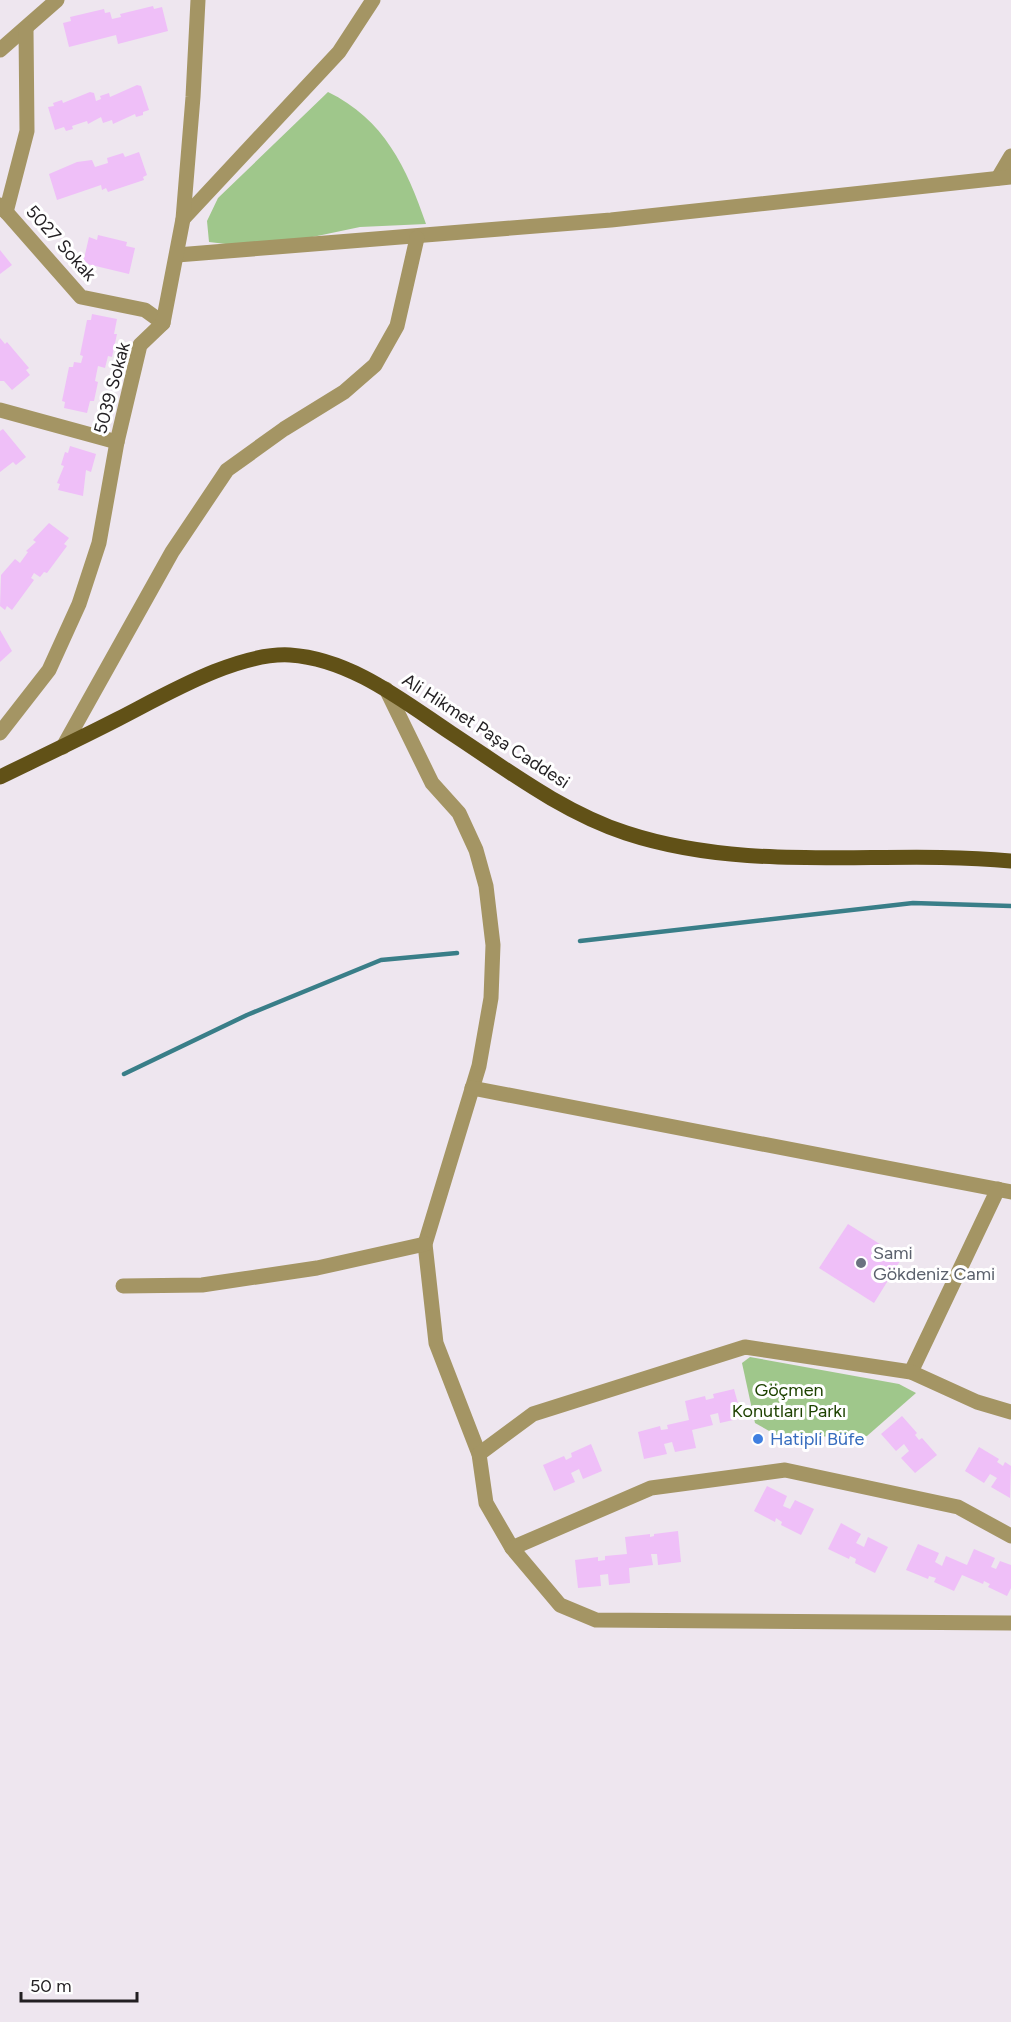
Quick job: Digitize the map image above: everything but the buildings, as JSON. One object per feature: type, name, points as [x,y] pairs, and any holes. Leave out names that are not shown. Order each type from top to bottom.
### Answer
[{"type":"main road","name":"Ali Hikmet Paşa Caddesi","points":[[0,777],[200,677],[256,658],[290,655],[348,670],[386,690],[547,797],[624,832],[699,852],[775,858],[1011,861]]},
{"type":"street","points":[[0,50],[57,0]]},
{"type":"street","points":[[164,323],[183,219],[198,0]]},
{"type":"street","points":[[183,219],[339,52],[373,0]]},
{"type":"street","points":[[3,208],[27,131],[26,29]]},
{"type":"street","points":[[177,255],[417,238],[1005,178],[1011,156]]},
{"type":"street","name":"5027 Sokak","points":[[3,208],[81,297],[145,310],[164,323]]},
{"type":"street","points":[[63,747],[172,552],[227,470],[284,429],[344,392],[375,365],[397,326],[417,238]]},
{"type":"street","name":"5039 Sokak","points":[[0,733],[49,670],[79,604],[99,543],[117,442],[140,345],[164,323]]},
{"type":"street","points":[[0,410],[117,442]]},
{"type":"street","points":[[386,690],[432,783],[459,813],[476,850],[486,885],[493,945],[491,998],[479,1066],[425,1244],[436,1342],[479,1454],[486,1503],[512,1548],[560,1605],[596,1620],[1011,1623]]},
{"type":"street","points":[[472,1088],[1005,1191],[911,1372]]},
{"type":"street","points":[[123,1286],[202,1286],[317,1268],[425,1244]]},
{"type":"street","points":[[479,1454],[533,1414],[746,1347],[911,1372],[977,1402],[1011,1412]]},
{"type":"street","points":[[512,1548],[651,1488],[785,1470],[958,1507],[1011,1536]]},
{"type":"green space","points":[[328,92],[348,103],[364,116],[391,147],[411,184],[426,224],[360,227],[260,248],[209,242],[207,221],[218,198]]},
{"type":"green space","name":"Göçmen Konutları Parkı","points":[[750,1357],[899,1384],[916,1393],[867,1436],[780,1437],[755,1423],[742,1363]]},
{"type":"waterway","points":[[580,941],[913,903],[1011,906]]},
{"type":"waterway","points":[[124,1074],[247,1015],[381,960],[457,953]]},
{"type":"place","name":"Sami Gökdeniz Cami","points":[[861,1263]]},
{"type":"place","name":"Hatipli Büfe","points":[[758,1439]]}]
